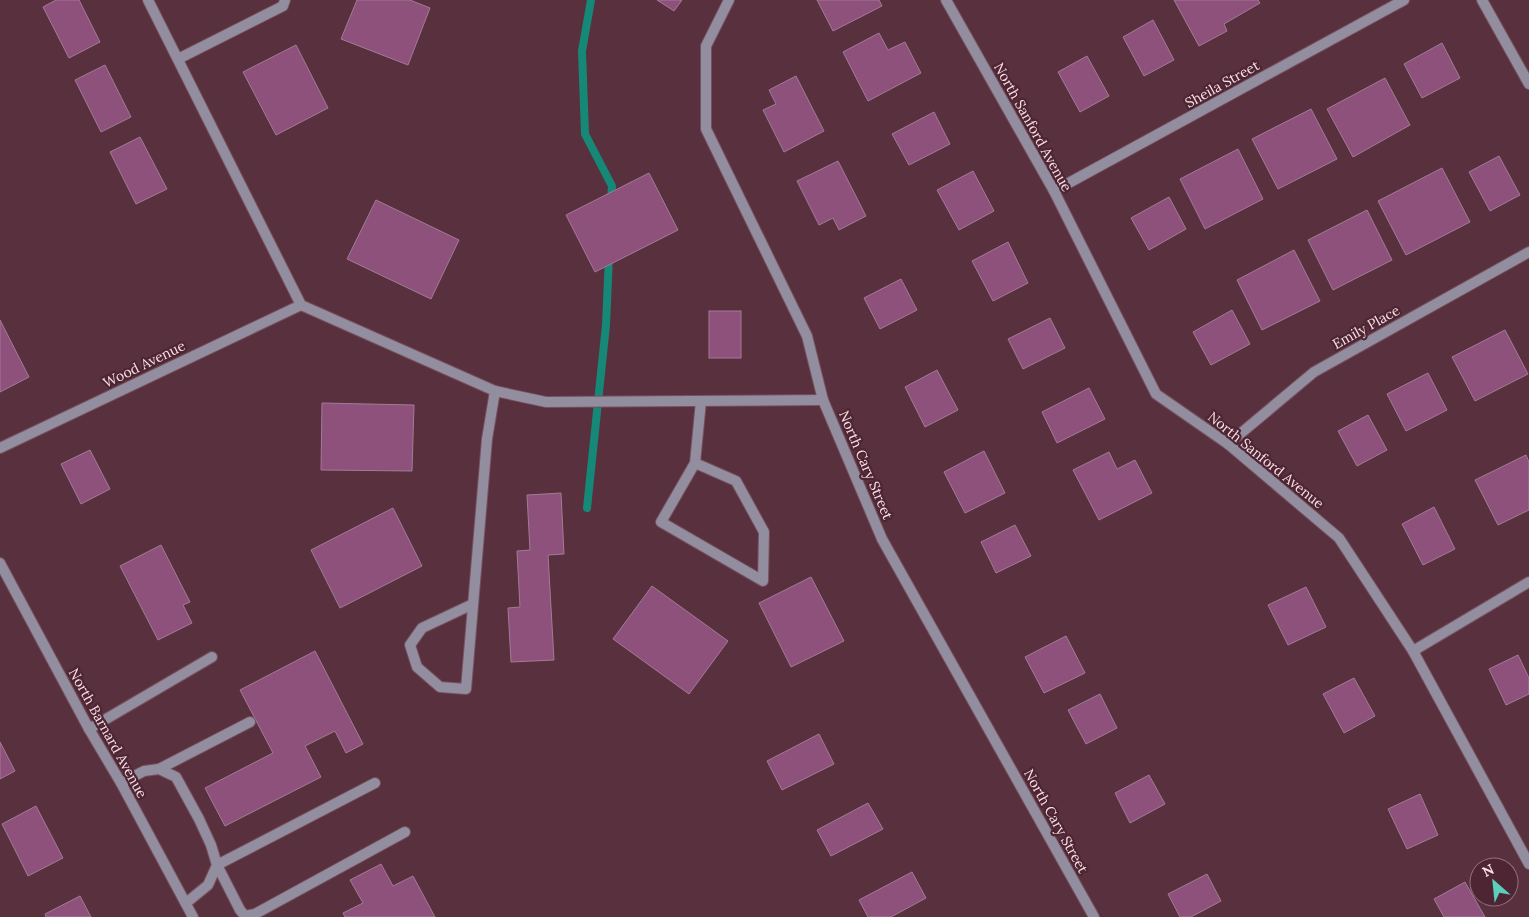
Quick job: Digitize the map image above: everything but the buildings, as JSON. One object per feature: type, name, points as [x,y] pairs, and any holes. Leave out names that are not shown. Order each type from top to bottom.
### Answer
[{"type":"street","points":[[148,0],[301,305],[495,391],[546,402],[823,400]]},
{"type":"street","points":[[178,59],[283,6],[285,0]]},
{"type":"street","name":"North Cary Street","points":[[728,0],[706,46],[706,129],[807,336],[823,400],[882,539],[1094,917]]},
{"type":"street","name":"North Sanford Avenue","points":[[946,0],[1054,191],[1156,394],[1228,444],[1339,538],[1413,651],[1529,864]]},
{"type":"street","name":"Sheila Street","points":[[1054,191],[1404,0]]},
{"type":"street","points":[[1482,0],[1529,84]]},
{"type":"street","name":"Emily Place","points":[[1228,444],[1314,372],[1529,252]]},
{"type":"street","name":"Wood Avenue","points":[[0,448],[301,305]]},
{"type":"street","points":[[473,604],[422,628],[410,645],[416,667],[440,687],[466,689],[487,439],[495,391]]},
{"type":"street","points":[[695,463],[736,480],[764,532],[763,581],[661,522],[695,463],[701,401]]},
{"type":"street","name":"North Barnard Avenue","points":[[0,563],[193,917]]},
{"type":"street","points":[[1413,651],[1529,582]]},
{"type":"street","points":[[89,729],[212,657]]},
{"type":"street","points":[[121,783],[144,771],[159,769],[250,722]]},
{"type":"street","points":[[159,769],[176,777],[203,827],[217,865],[245,916],[256,914],[405,832]]},
{"type":"street","points":[[186,903],[208,885],[217,865],[374,783]]},
{"type":"waterway","points":[[591,0],[582,51],[585,134],[612,186],[611,200]]},
{"type":"waterway","points":[[587,508],[606,325],[609,256]]}]
